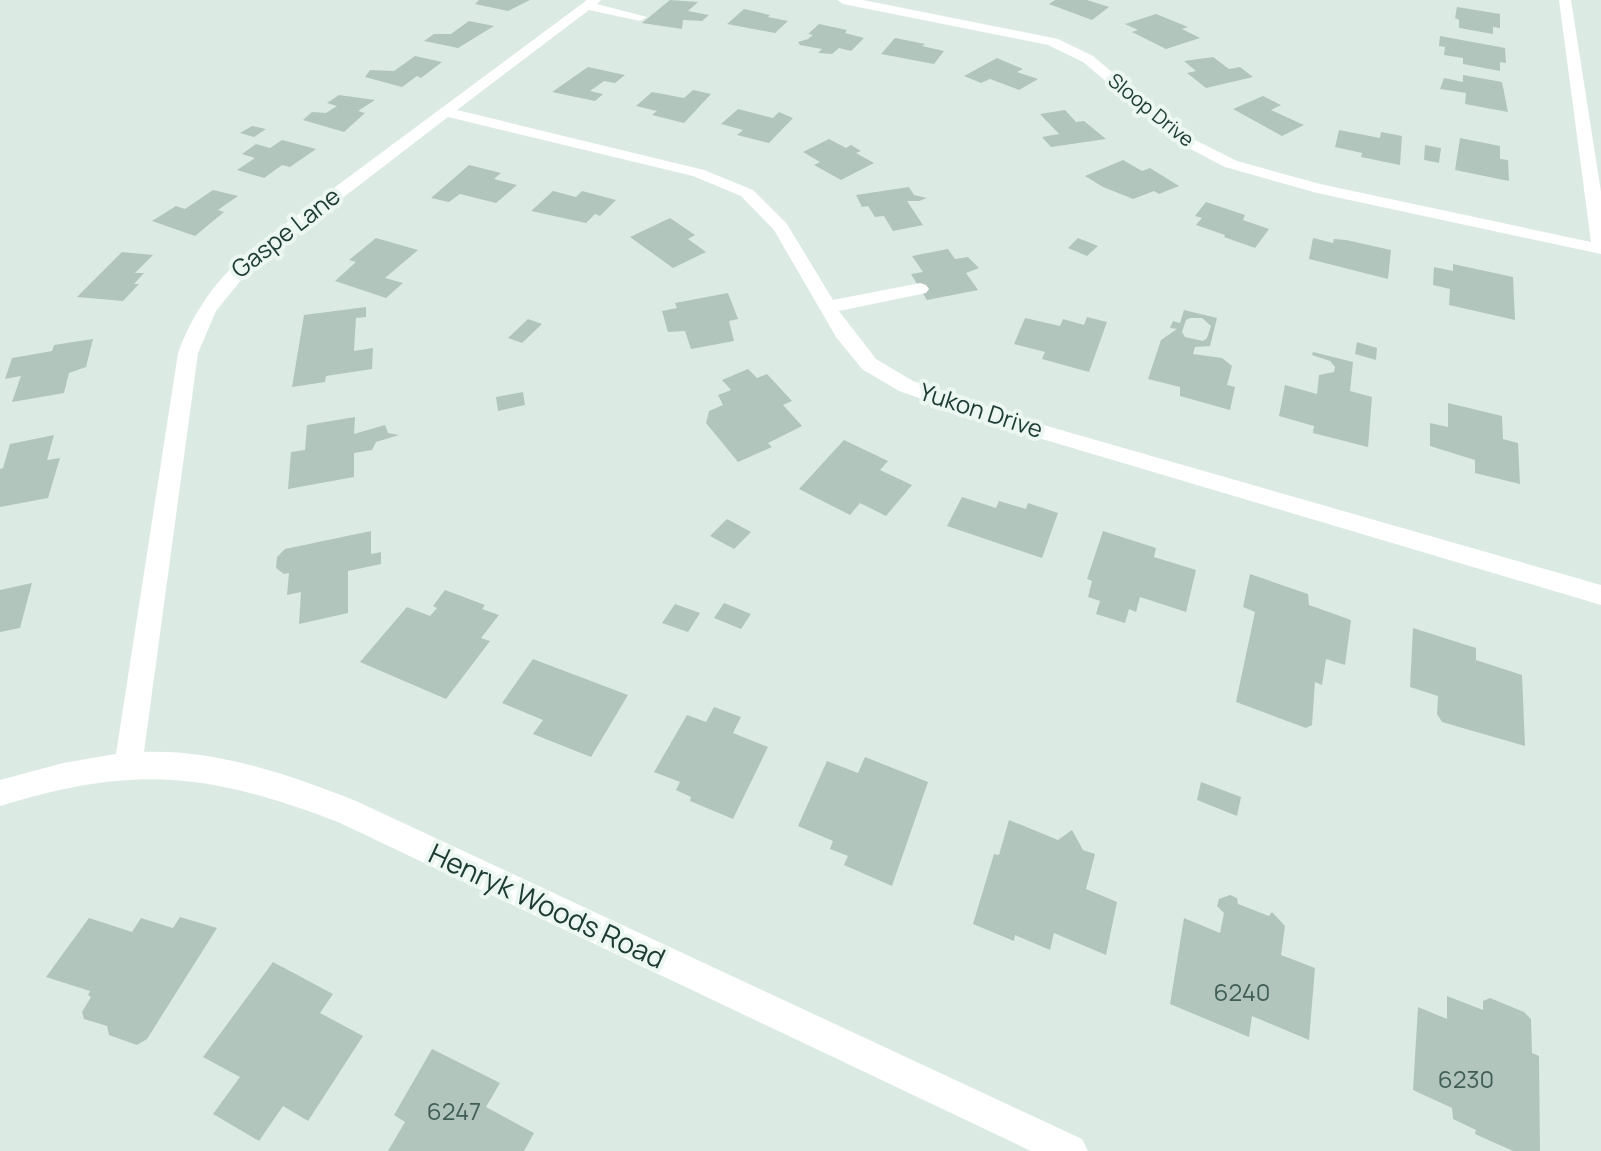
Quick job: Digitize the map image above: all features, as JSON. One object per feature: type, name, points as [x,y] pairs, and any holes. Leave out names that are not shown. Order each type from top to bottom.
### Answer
[{"type":"street","name":"Sloop Drive","points":[[843,0],[1053,42],[1088,59],[1184,140],[1231,164],[1317,188],[1601,249]]},
{"type":"street","points":[[1565,0],[1601,249]]},
{"type":"street","points":[[590,3],[640,17]]},
{"type":"street","name":"Gaspe Lane","points":[[128,767],[188,353],[199,320],[227,279],[255,255],[590,3]]},
{"type":"street","name":"Yukon Drive","points":[[445,112],[698,173],[747,193],[781,228],[843,333],[869,364],[906,386],[1019,425],[1601,595]]},
{"type":"street","points":[[828,307],[920,289]]},
{"type":"street","name":"Henryk Woods Road","points":[[0,793],[41,780],[128,767],[173,765],[268,782],[346,811],[1070,1151]]},
{"type":"building","points":[[479,0],[530,0],[508,11],[475,4]]},
{"type":"building","points":[[670,0],[698,2],[688,11],[709,15],[702,21],[683,20],[682,29],[642,23]]},
{"type":"building","points":[[1055,0],[1087,0],[1109,7],[1092,20],[1049,4]]},
{"type":"building","points":[[1457,7],[1500,14],[1500,28],[1493,27],[1493,34],[1459,28],[1459,20],[1455,18]]},
{"type":"building","points":[[744,9],[788,21],[775,33],[727,24]]},
{"type":"building","points":[[1156,14],[1188,27],[1182,29],[1200,38],[1166,49],[1132,32],[1138,30],[1125,24]]},
{"type":"building","points":[[469,21],[494,26],[458,48],[424,41],[434,34],[451,34]]},
{"type":"building","points":[[819,24],[847,30],[845,33],[864,38],[851,51],[839,48],[832,54],[818,53],[822,49],[800,45],[798,42],[813,35],[808,34]]},
{"type":"building","points":[[1440,36],[1505,48],[1506,63],[1500,62],[1500,71],[1463,64],[1463,58],[1444,55],[1445,47],[1439,46]]},
{"type":"building","points":[[895,38],[944,51],[934,64],[881,54]]},
{"type":"building","points":[[415,56],[442,62],[421,78],[417,76],[402,87],[365,77],[370,70],[394,71]]},
{"type":"building","points":[[1213,57],[1229,69],[1240,67],[1253,77],[1206,88],[1187,73],[1196,71],[1184,61]]},
{"type":"building","points":[[997,58],[1023,69],[1017,72],[1038,79],[1019,90],[990,79],[981,83],[964,76]]},
{"type":"building","points":[[588,67],[625,75],[615,83],[604,81],[590,91],[603,94],[595,101],[552,92]]},
{"type":"building","points":[[1463,75],[1502,82],[1508,112],[1465,104],[1466,93],[1440,89],[1444,78],[1463,82]]},
{"type":"building","points":[[693,90],[711,94],[684,123],[652,115],[657,111],[636,106],[652,92],[684,98]]},
{"type":"building","points":[[339,95],[375,100],[358,111],[365,113],[344,132],[303,120],[312,112],[326,113],[337,106],[327,103]]},
{"type":"building","points":[[1263,96],[1281,105],[1271,110],[1304,125],[1282,136],[1233,109]]},
{"type":"building","points":[[738,109],[773,118],[779,112],[793,118],[769,143],[737,135],[743,130],[721,124]]},
{"type":"building","points":[[1065,110],[1076,122],[1084,121],[1106,139],[1051,147],[1042,137],[1059,134],[1040,114]]},
{"type":"building","points":[[252,126],[266,129],[254,137],[240,133]]},
{"type":"building","points":[[1339,130],[1380,138],[1381,132],[1402,136],[1400,165],[1361,157],[1362,153],[1335,147]]},
{"type":"building","points":[[1460,138],[1500,146],[1500,159],[1508,160],[1509,181],[1455,170]]},
{"type":"building","points":[[829,139],[846,148],[851,145],[861,151],[856,153],[874,163],[841,180],[814,165],[820,162],[803,152]]},
{"type":"building","points":[[282,140],[316,149],[290,167],[282,165],[264,178],[237,170],[255,158],[242,154],[256,144],[270,148]]},
{"type":"building","points":[[1425,145],[1441,148],[1439,163],[1424,160]]},
{"type":"building","points":[[1123,160],[1142,171],[1150,168],[1179,186],[1133,199],[1085,176]]},
{"type":"building","points":[[469,165],[501,173],[494,179],[517,185],[496,203],[460,194],[449,202],[431,198]]},
{"type":"building","points":[[909,187],[914,195],[927,198],[907,201],[923,225],[893,231],[884,216],[875,217],[868,206],[862,207],[856,195]]},
{"type":"building","points":[[213,190],[238,196],[218,210],[224,212],[195,236],[152,221],[176,206],[185,209]]},
{"type":"building","points":[[553,191],[576,197],[582,191],[616,200],[600,216],[595,214],[586,223],[531,211]]},
{"type":"building","points":[[1206,202],[1245,215],[1243,220],[1269,229],[1255,248],[1196,225],[1202,218],[1195,216]]},
{"type":"building","points":[[670,218],[695,235],[688,239],[706,252],[673,268],[630,237]]},
{"type":"building","points":[[376,238],[418,250],[385,278],[403,283],[386,298],[335,281],[356,262],[349,260]]},
{"type":"building","points":[[1078,238],[1098,246],[1087,256],[1068,248]]},
{"type":"building","points":[[1313,238],[1333,243],[1334,239],[1346,240],[1391,250],[1388,279],[1309,259]]},
{"type":"building","points":[[948,249],[955,259],[968,257],[979,268],[966,273],[978,290],[927,300],[911,274],[923,272],[912,256]]},
{"type":"building","points":[[122,252],[153,255],[135,273],[144,273],[134,284],[139,284],[123,301],[77,297]]},
{"type":"building","points":[[1453,264],[1513,277],[1515,320],[1449,305],[1450,289],[1433,285],[1434,267],[1453,271]]},
{"type":"building","points":[[728,293],[738,319],[729,321],[734,341],[691,349],[685,331],[668,332],[662,311],[677,308],[675,303]]},
{"type":"building","points":[[366,307],[366,317],[356,318],[354,351],[373,348],[372,369],[326,376],[325,382],[292,387],[304,315]]},
{"type":"building","points":[[1184,310],[1217,318],[1210,346],[1195,347],[1193,354],[1222,358],[1232,366],[1227,385],[1235,387],[1230,410],[1180,396],[1180,387],[1148,379],[1161,340],[1177,329],[1170,328],[1173,321],[1180,323]],"holes":[[[1202,318],[1211,326],[1207,338],[1203,341],[1185,337],[1182,332],[1186,320]]]},
{"type":"building","points":[[1087,317],[1107,322],[1089,372],[1042,359],[1045,352],[1014,344],[1025,318],[1060,326],[1063,319],[1084,325]]},
{"type":"building","points":[[528,319],[542,324],[522,343],[508,338]]},
{"type":"building","points":[[93,339],[86,367],[69,373],[64,393],[12,402],[21,376],[5,379],[12,358],[52,351],[54,345]]},
{"type":"building","points":[[1357,342],[1377,348],[1376,360],[1355,354]]},
{"type":"building","points":[[1313,352],[1353,362],[1350,391],[1372,397],[1368,447],[1313,433],[1314,426],[1279,416],[1285,385],[1317,394],[1319,375],[1334,372],[1335,367],[1330,361],[1312,355]]},
{"type":"building","points":[[748,369],[757,378],[767,374],[792,401],[783,405],[802,426],[768,443],[772,447],[738,462],[706,423],[709,411],[723,405],[718,395],[731,390],[722,380]]},
{"type":"building","points":[[523,392],[525,405],[498,411],[496,397]]},
{"type":"building","points":[[1448,403],[1502,416],[1503,439],[1518,443],[1520,484],[1475,473],[1475,460],[1430,446],[1430,423],[1448,427]]},
{"type":"building","points":[[355,417],[354,434],[385,425],[388,433],[399,435],[376,442],[372,450],[354,453],[354,477],[288,489],[291,452],[305,450],[307,425]]},
{"type":"building","points":[[54,435],[47,460],[60,458],[48,498],[0,507],[0,469],[3,468],[10,444]]},
{"type":"building","points":[[844,440],[888,461],[880,470],[912,485],[886,516],[860,503],[850,515],[799,489]]},
{"type":"building","points":[[962,497],[996,508],[999,501],[1026,509],[1028,503],[1058,513],[1042,558],[947,526]]},
{"type":"building","points":[[727,519],[751,532],[734,549],[710,536]]},
{"type":"building","points":[[371,531],[371,554],[381,552],[381,564],[348,571],[348,613],[299,624],[301,592],[287,595],[289,573],[284,574],[276,568],[277,557],[285,549]]},
{"type":"building","points":[[1103,531],[1156,548],[1154,557],[1196,570],[1186,612],[1140,597],[1136,612],[1129,609],[1125,623],[1096,614],[1100,601],[1088,597],[1092,581],[1087,579]]},
{"type":"building","points":[[1250,574],[1308,594],[1309,605],[1351,620],[1345,665],[1326,659],[1322,685],[1315,682],[1312,725],[1306,728],[1236,702],[1255,612],[1243,607]]},
{"type":"building","points":[[32,583],[20,628],[0,632],[0,590]]},
{"type":"building","points":[[445,590],[485,605],[482,609],[499,615],[481,638],[490,641],[446,699],[360,662],[407,607],[430,616]]},
{"type":"building","points":[[724,603],[751,614],[741,629],[714,618]]},
{"type":"building","points":[[675,604],[700,613],[688,632],[662,623]]},
{"type":"building","points":[[1413,628],[1476,648],[1476,660],[1522,675],[1525,746],[1442,722],[1437,714],[1438,696],[1410,687]]},
{"type":"building","points":[[533,659],[628,695],[591,757],[533,734],[543,720],[502,703]]},
{"type":"building","points":[[714,707],[741,717],[733,733],[768,747],[733,819],[690,801],[691,797],[676,790],[680,782],[654,772],[687,715],[706,722]]},
{"type":"building","points":[[865,757],[928,782],[892,886],[844,865],[848,856],[830,849],[833,841],[798,826],[827,761],[858,773]]},
{"type":"building","points":[[1201,782],[1241,797],[1237,816],[1197,800]]},
{"type":"building","points":[[1009,820],[1058,840],[1072,830],[1083,850],[1095,854],[1086,889],[1117,902],[1106,955],[1054,933],[1050,950],[1015,935],[1014,941],[973,924],[994,854],[999,855]]},
{"type":"building","points":[[1230,895],[1237,898],[1238,904],[1269,916],[1272,912],[1285,926],[1281,955],[1315,968],[1309,1040],[1252,1016],[1249,1037],[1170,1004],[1184,918],[1220,933],[1224,913],[1217,906],[1219,899]]},
{"type":"building","points":[[180,917],[217,928],[147,1039],[137,1045],[109,1035],[107,1026],[84,1019],[82,1012],[91,997],[88,995],[90,991],[46,977],[89,918],[132,932],[141,918],[173,928]]},
{"type":"building","points":[[273,962],[333,994],[320,1013],[363,1036],[308,1121],[283,1106],[259,1141],[213,1114],[240,1077],[203,1057]]},
{"type":"building","points":[[1447,996],[1483,1010],[1483,1001],[1490,998],[1524,1012],[1531,1019],[1532,1053],[1539,1056],[1540,1151],[1513,1151],[1475,1134],[1476,1130],[1453,1119],[1452,1108],[1413,1090],[1418,1007],[1447,1019]]},
{"type":"building","points":[[432,1049],[500,1083],[486,1107],[534,1133],[524,1151],[388,1151],[405,1122],[394,1115]]}]
